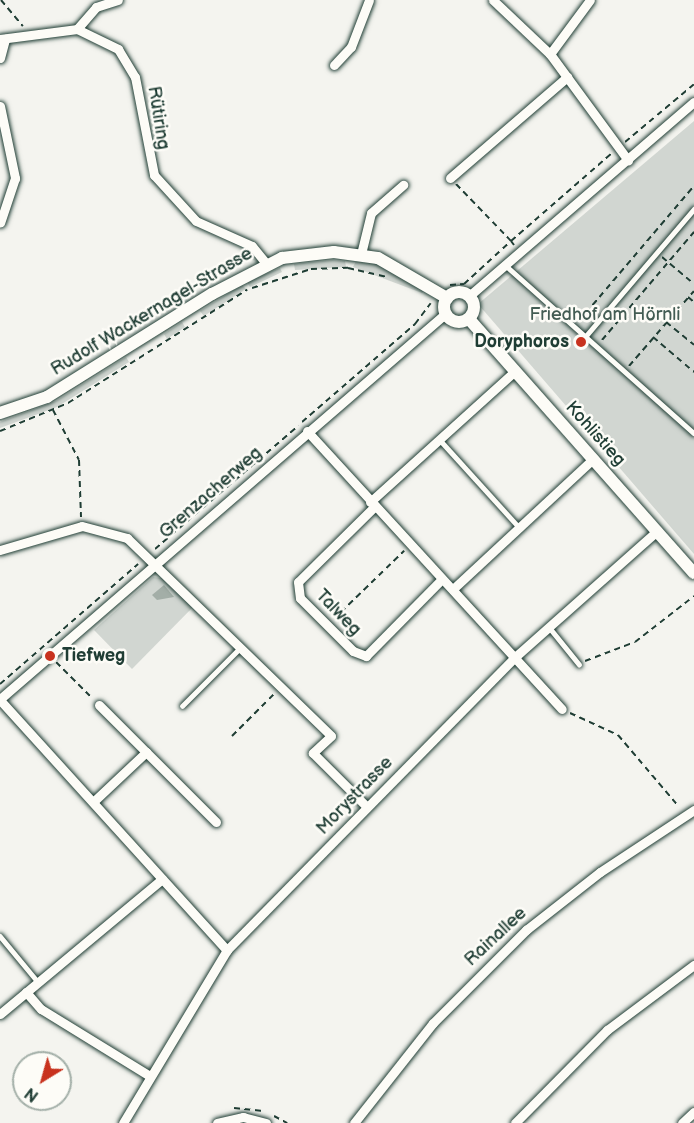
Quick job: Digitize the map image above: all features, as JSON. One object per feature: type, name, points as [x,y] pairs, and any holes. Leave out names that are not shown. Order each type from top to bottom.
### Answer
[{"type":"street","points":[[0,58],[2,39],[77,29],[96,7],[118,0]]},
{"type":"street","points":[[334,65],[351,47],[369,0]]},
{"type":"street","points":[[493,0],[550,54],[627,160]]},
{"type":"street","points":[[550,54],[590,0]]},
{"type":"street","name":"Rütiring","points":[[77,29],[118,49],[132,65],[149,163],[179,207],[252,246],[266,263]]},
{"type":"street","points":[[450,178],[567,76]]},
{"type":"street","points":[[469,296],[694,102]]},
{"type":"street","points":[[0,106],[15,178],[0,223]]},
{"type":"street","points":[[361,254],[371,213],[403,185]]},
{"type":"street","name":"Rudolf Wackernagel-Strasse","points":[[0,413],[47,397],[266,263],[316,254],[361,254],[398,266],[435,288],[447,298]]},
{"type":"street","points":[[460,292],[469,296],[474,309],[470,319],[456,323],[445,314],[447,298],[460,292]]},
{"type":"street","name":"Grenzacherweg","points":[[0,699],[307,431],[445,314]]},
{"type":"street","name":"Kohlistieg","points":[[470,319],[694,573]]},
{"type":"street","points":[[373,504],[439,438],[515,371]]},
{"type":"street","points":[[307,431],[562,709]]},
{"type":"street","points":[[453,589],[594,458]]},
{"type":"street","name":"Talweg","points":[[373,504],[298,582],[300,598],[353,651],[366,656],[442,579]]},
{"type":"street","points":[[0,550],[82,526],[127,538],[331,736],[314,753],[367,807]]},
{"type":"street","name":"Morystrasse","points":[[123,1123],[227,950],[514,658],[657,531]]},
{"type":"street","points":[[0,699],[227,950]]},
{"type":"street","points":[[99,705],[216,822]]},
{"type":"street","points":[[93,802],[146,752]]},
{"type":"street","points":[[690,813],[694,824]]},
{"type":"street","name":"Rainallee","points":[[354,1123],[434,1023],[518,937],[582,884],[690,813]]},
{"type":"street","points":[[0,1014],[162,879]]},
{"type":"street","points":[[515,1123],[607,1030],[694,965]]},
{"type":"street","points":[[26,992],[41,1009],[150,1076]]},
{"type":"street","points":[[682,1123],[694,1112]]},
{"type":"street","points":[[217,1123],[243,1117],[266,1123]]},
{"type":"lane","points":[[585,338],[694,209]]},
{"type":"lane","points":[[504,264],[694,433]]},
{"type":"lane","points":[[439,438],[519,526]]},
{"type":"lane","points":[[549,627],[579,664]]},
{"type":"lane","points":[[182,706],[241,647]]},
{"type":"lane","points":[[0,936],[38,982]]},
{"type":"path","points":[[1,0],[30,36]]},
{"type":"path","points":[[435,288],[441,282],[464,284],[618,147],[694,84]]},
{"type":"path","points":[[450,178],[512,241],[518,252]]},
{"type":"path","points":[[574,328],[694,186]]},
{"type":"path","points":[[691,190],[694,193]]},
{"type":"path","points":[[596,347],[694,232]]},
{"type":"path","points":[[657,253],[694,284]]},
{"type":"path","points":[[0,431],[53,410],[269,279],[332,268],[398,282]]},
{"type":"path","points":[[624,371],[694,291]]},
{"type":"path","points":[[688,297],[694,302]]},
{"type":"path","points":[[666,322],[694,345]]},
{"type":"path","points":[[653,337],[694,372]]},
{"type":"path","points":[[53,410],[79,460],[82,526]]},
{"type":"path","points":[[341,612],[411,545]]},
{"type":"path","points":[[0,684],[145,558]]},
{"type":"path","points":[[579,664],[636,642],[694,596]]},
{"type":"path","points":[[50,656],[99,705]]},
{"type":"path","points":[[232,736],[281,687]]},
{"type":"path","points":[[562,709],[618,735],[690,813]]},
{"type":"green space","name":"Friedhof am Hörnli","points":[[694,121],[694,554],[478,304]]},
{"type":"green space","points":[[357,259],[381,265],[426,289],[422,293],[353,267]]},
{"type":"green space","points":[[345,261],[346,267],[295,270],[294,264]]},
{"type":"green space","points":[[280,268],[282,272],[250,287],[247,282]]},
{"type":"green space","points":[[242,285],[246,289],[204,316],[200,311]]},
{"type":"green space","points":[[182,322],[185,327],[167,339],[164,334]]},
{"type":"green space","points":[[126,357],[129,362],[57,407],[0,428],[0,422],[56,401]]},
{"type":"green space","points":[[153,577],[169,579],[195,605],[132,669],[94,630]]},
{"type":"shaded area","points":[[164,585],[174,597],[157,600],[152,595]]},
{"type":"place","name":"Doryphoros","points":[[581,342]]},
{"type":"place","name":"Tiefweg","points":[[50,656]]}]
